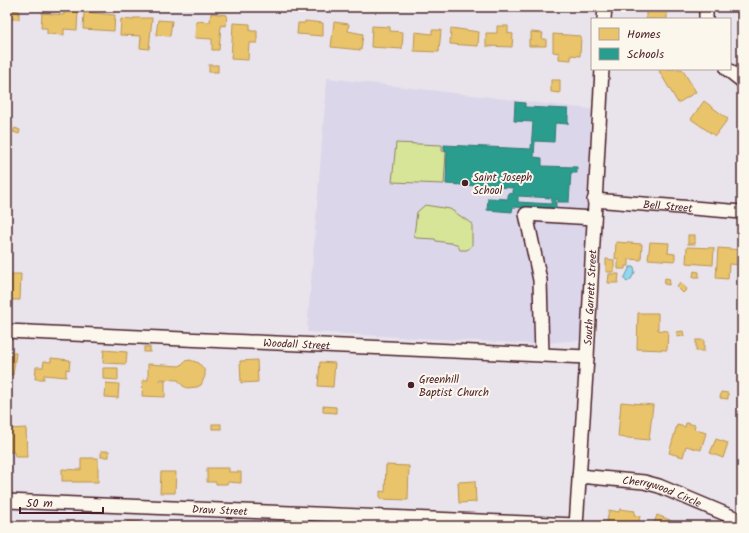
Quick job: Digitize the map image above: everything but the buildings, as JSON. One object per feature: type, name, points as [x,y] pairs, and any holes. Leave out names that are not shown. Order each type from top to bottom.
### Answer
[{"type":"street","points":[[604,18],[605,7]]},
{"type":"street","points":[[706,7],[706,18]]},
{"type":"street","name":"South Garrett Street","points":[[576,525],[587,357],[602,70]]},
{"type":"street","points":[[727,70],[742,81]]},
{"type":"street","name":"Bell Street","points":[[594,200],[742,212]]},
{"type":"street","points":[[542,355],[540,280],[526,214],[594,218]]},
{"type":"street","name":"Woodall Street","points":[[7,331],[587,357]]},
{"type":"street","name":"Cherrywood Circle","points":[[579,476],[644,482],[659,486],[742,521]]},
{"type":"street","name":"Draw Street","points":[[7,501],[576,525]]},
{"type":"shaded area","points":[[327,78],[591,109],[581,340],[533,344],[307,332]]},
{"type":"green space","points":[[396,143],[442,145],[442,151],[446,152],[444,184],[392,182]]},
{"type":"green space","points":[[425,205],[450,209],[472,224],[472,246],[467,250],[460,250],[457,244],[436,241],[435,239],[416,238],[414,235],[417,212]]},
{"type":"water","points":[[630,267],[634,267],[635,272],[631,279],[627,282],[624,279]]},
{"type":"place","name":"Saint Joseph School","points":[[465,183]]},
{"type":"place","name":"Greenhill Baptist Church","points":[[411,385]]}]
